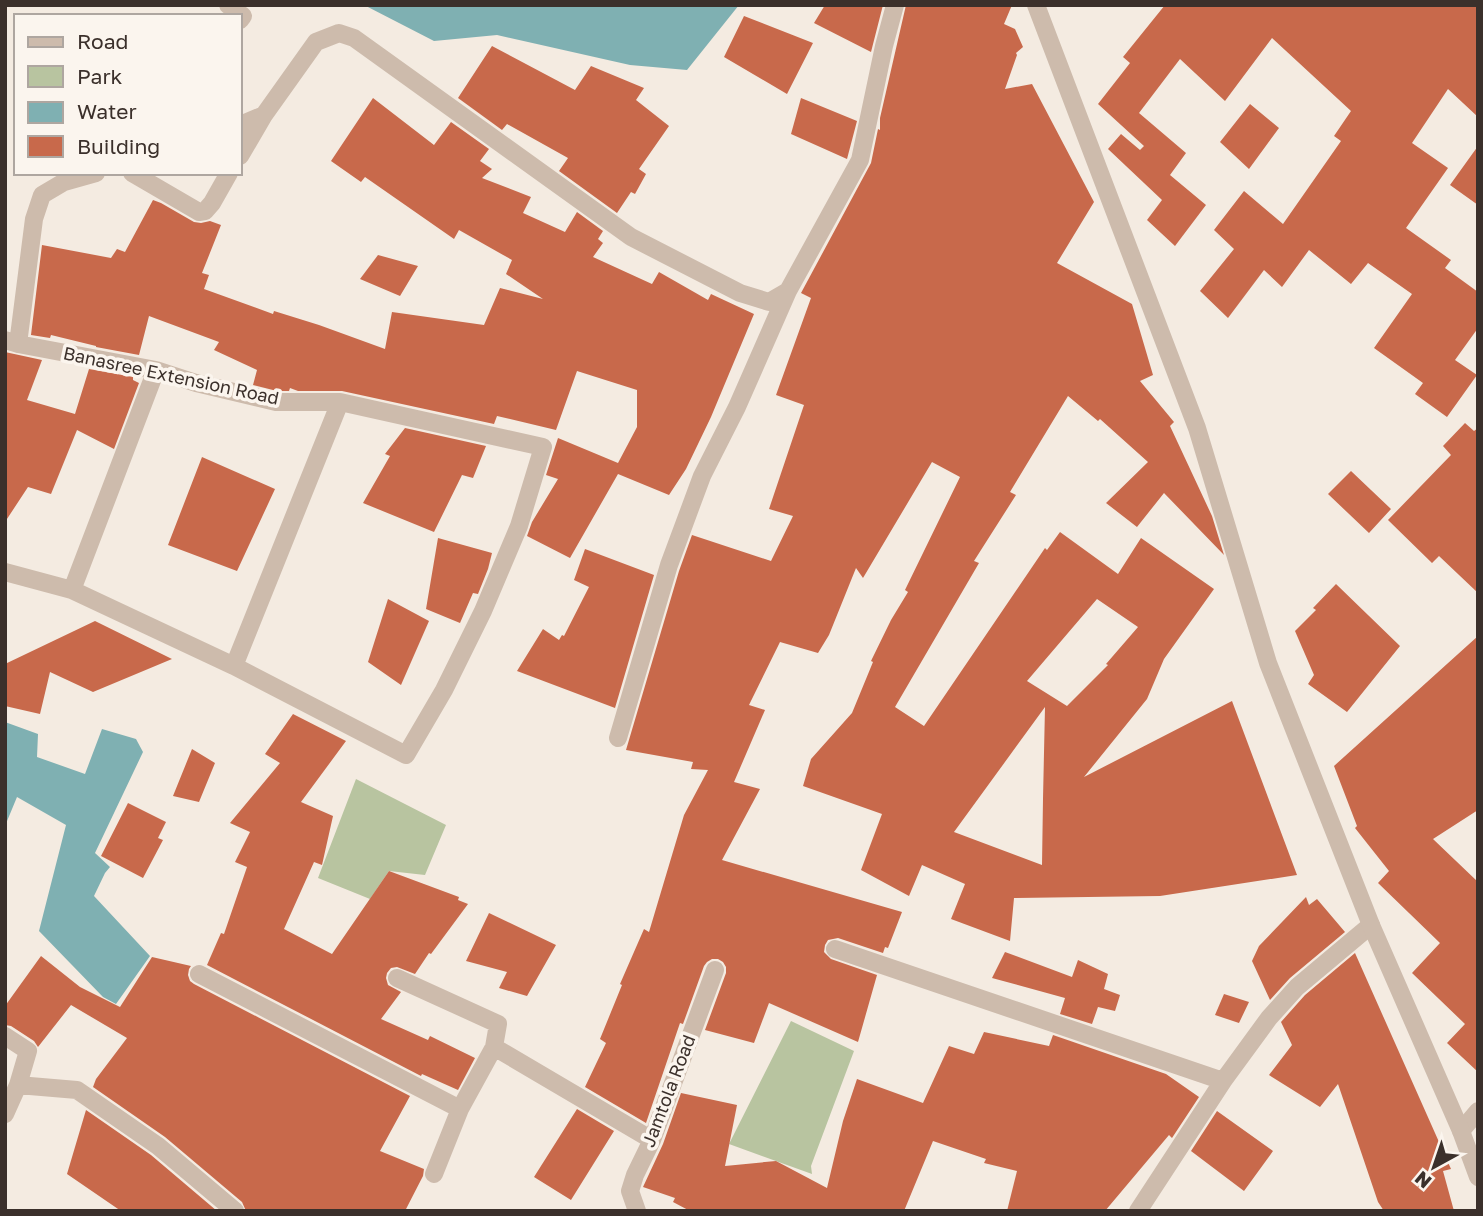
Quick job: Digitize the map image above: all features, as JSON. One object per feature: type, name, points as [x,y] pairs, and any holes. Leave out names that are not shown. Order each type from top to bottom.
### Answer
[{"type":"street","points":[[618,738],[669,565],[702,477],[737,407],[788,291],[860,160],[895,5]]},
{"type":"street","points":[[1036,5],[1197,428],[1268,663],[1371,925],[1461,1130],[1478,1177]]},
{"type":"street","points":[[242,153],[264,115],[316,42],[339,33],[354,38],[631,237],[740,293],[769,302],[788,291]]},
{"type":"street","points":[[242,124],[264,115]]},
{"type":"street","points":[[135,175],[199,212],[205,211],[212,203],[228,175]]},
{"type":"street","points":[[12,342],[34,219],[42,195],[69,178]]},
{"type":"street","name":"Banasree Extension Road","points":[[12,342],[156,370],[196,383],[276,402],[340,402],[542,447],[519,526],[483,611],[444,690],[406,755],[234,666]]},
{"type":"street","points":[[72,590],[156,370]]},
{"type":"street","points":[[5,572],[72,590],[234,666],[340,402]]},
{"type":"street","points":[[1138,1211],[1223,1081],[1269,1017],[1297,987],[1371,925]]},
{"type":"street","points":[[835,949],[1223,1081]]},
{"type":"street","name":"Jamtola Road","points":[[637,1211],[630,1191],[635,1175],[652,1140],[715,970]]},
{"type":"street","points":[[199,974],[460,1109]]},
{"type":"street","points":[[397,978],[498,1024],[494,1047],[460,1109],[434,1174]]},
{"type":"street","points":[[5,1036],[28,1051],[18,1085],[5,1114]]},
{"type":"street","points":[[494,1047],[652,1140]]},
{"type":"street","points":[[18,1085],[77,1090],[158,1146],[235,1211]]},
{"type":"street","points":[[1461,1130],[1478,1111]]},
{"type":"green space","points":[[356,779],[446,825],[425,875],[389,871],[370,899],[318,878]]},
{"type":"green space","points":[[791,1021],[854,1051],[811,1166],[812,1174],[729,1144]]},
{"type":"water","points":[[364,5],[739,5],[687,70],[630,65],[497,35],[434,41]]},
{"type":"water","points":[[5,722],[38,734],[37,757],[85,774],[102,729],[136,739],[143,752],[95,853],[110,867],[94,896],[150,956],[116,1004],[103,997],[39,931],[66,825],[17,797],[5,826]]},
{"type":"building","points":[[825,5],[883,5],[871,52],[814,23]]},
{"type":"building","points":[[906,5],[1012,5],[1004,24],[1015,29],[1023,47],[1016,53],[1005,89],[1032,84],[1094,202],[1057,263],[1132,304],[1153,375],[1140,381],[1174,422],[1170,426],[1212,516],[1224,555],[1164,493],[1137,527],[1106,503],[1148,462],[1100,419],[1098,421],[1068,396],[1010,492],[1016,495],[974,561],[979,563],[895,707],[924,726],[1045,548],[1047,550],[1060,532],[1118,574],[1141,538],[1214,589],[1164,659],[1147,699],[1084,777],[1232,701],[1297,875],[1160,896],[1014,898],[1010,941],[951,919],[965,884],[922,865],[909,896],[861,870],[882,814],[803,786],[811,759],[852,713],[873,662],[871,661],[908,592],[905,590],[960,477],[932,462],[863,578],[856,568],[829,635],[818,653],[780,642],[749,705],[765,710],[734,782],[760,789],[722,860],[902,912],[888,948],[885,947],[883,953],[838,938],[828,940],[825,945],[824,952],[831,959],[877,975],[858,1042],[769,1003],[754,1043],[705,1030],[726,973],[723,962],[712,959],[704,966],[683,1024],[680,1023],[646,1123],[585,1087],[606,1043],[600,1039],[622,985],[620,984],[644,929],[649,932],[684,815],[708,770],[691,769],[693,762],[626,750],[692,535],[771,561],[793,516],[769,509],[804,405],[776,395],[811,298],[801,293],[871,163],[878,129],[880,130],[880,118]],"holes":[[[1097,599],[1138,627],[1106,664],[1108,665],[1067,706],[1027,681]],[[1045,707],[1043,799],[1042,865],[954,832]]]},
{"type":"building","points":[[1165,5],[1478,5],[1478,117],[1448,89],[1412,143],[1448,168],[1406,228],[1451,260],[1445,268],[1478,292],[1478,328],[1455,360],[1477,375],[1447,417],[1415,394],[1423,383],[1374,348],[1412,294],[1368,263],[1351,284],[1309,250],[1282,287],[1264,270],[1228,318],[1200,291],[1234,249],[1214,230],[1244,191],[1283,224],[1341,141],[1334,136],[1351,111],[1272,38],[1225,101],[1180,59],[1139,113],[1186,153],[1170,175],[1206,205],[1175,246],[1147,220],[1162,200],[1108,149],[1121,134],[1140,150],[1144,146],[1098,104],[1130,63],[1123,57]]},
{"type":"building","points":[[744,16],[813,43],[787,94],[724,57]]},
{"type":"building","points":[[492,46],[575,90],[591,66],[644,88],[636,100],[669,126],[639,169],[646,174],[635,194],[631,192],[617,213],[559,171],[568,158],[507,124],[502,130],[458,98]]},
{"type":"building","points":[[373,98],[434,145],[451,122],[489,149],[480,161],[492,169],[482,178],[531,197],[523,213],[565,232],[577,212],[603,231],[598,239],[603,243],[593,257],[652,284],[659,272],[708,300],[711,294],[754,314],[711,417],[686,469],[669,495],[618,474],[570,558],[527,536],[532,522],[558,479],[546,475],[558,438],[618,463],[637,427],[637,390],[577,371],[556,430],[497,416],[494,424],[342,391],[298,391],[290,388],[289,391],[277,391],[253,385],[257,370],[214,350],[219,342],[149,316],[139,355],[51,335],[50,338],[31,335],[42,245],[111,258],[117,249],[125,252],[153,200],[194,222],[210,221],[221,225],[202,273],[209,275],[204,289],[385,349],[392,312],[484,325],[500,288],[543,299],[506,274],[512,260],[459,230],[454,239],[365,177],[361,182],[331,161]]},
{"type":"building","points":[[801,98],[857,121],[847,159],[791,134]]},
{"type":"building","points":[[1250,104],[1279,128],[1249,169],[1220,142]]},
{"type":"building","points":[[1478,146],[1478,205],[1450,185]]},
{"type":"building","points":[[378,255],[418,266],[400,296],[360,279]]},
{"type":"building","points":[[5,352],[42,360],[27,400],[75,414],[89,369],[133,377],[133,380],[139,383],[114,449],[77,430],[51,494],[28,487],[5,522]]},
{"type":"building","points":[[1465,423],[1474,431],[1478,428],[1478,593],[1439,556],[1432,563],[1388,520],[1451,455],[1443,446]]},
{"type":"building","points":[[405,428],[486,446],[473,478],[462,475],[434,532],[363,503],[390,456],[385,454]]},
{"type":"building","points":[[202,457],[275,489],[237,571],[168,545]]},
{"type":"building","points":[[1351,471],[1391,509],[1369,533],[1328,494]]},
{"type":"building","points":[[438,538],[492,553],[478,594],[473,593],[460,623],[426,609]]},
{"type":"building","points":[[585,549],[654,575],[615,708],[517,671],[543,629],[559,640],[564,636],[589,587],[574,580]]},
{"type":"building","points":[[1336,584],[1400,646],[1347,712],[1308,684],[1314,675],[1295,631]]},
{"type":"building","points":[[388,599],[429,621],[401,685],[368,662]]},
{"type":"building","points":[[95,621],[172,659],[93,692],[50,672],[40,714],[5,706],[5,664]]},
{"type":"building","points":[[1478,636],[1478,810],[1433,839],[1478,882],[1478,1072],[1447,1043],[1465,1024],[1412,973],[1440,943],[1378,883],[1389,871],[1355,828],[1357,826],[1334,766]]},
{"type":"building","points":[[293,714],[346,741],[301,802],[333,816],[322,865],[314,862],[284,929],[332,954],[389,871],[459,897],[458,900],[468,904],[415,974],[397,967],[391,968],[387,973],[388,985],[401,992],[381,1019],[428,1040],[430,1036],[475,1058],[458,1090],[422,1074],[421,1076],[207,965],[221,933],[224,934],[247,867],[235,862],[250,832],[230,823],[280,763],[265,754]]},
{"type":"building","points":[[192,749],[215,763],[199,802],[173,796]]},
{"type":"building","points":[[128,803],[166,822],[158,838],[163,840],[143,878],[101,856]]},
{"type":"building","points":[[1306,897],[1309,905],[1317,899],[1345,932],[1290,978],[1270,1000],[1252,961],[1259,946]]},
{"type":"building","points":[[489,913],[556,945],[527,996],[499,988],[507,972],[466,961]]},
{"type":"building","points":[[1005,952],[1072,977],[1078,960],[1108,974],[1104,989],[1120,995],[1115,1011],[1098,1007],[1092,1024],[1060,1014],[1065,998],[992,978]]},
{"type":"building","points":[[1355,953],[1451,1169],[1443,1171],[1454,1211],[1384,1211],[1378,1202],[1338,1084],[1320,1107],[1269,1075],[1292,1045],[1281,1022],[1305,995]]},
{"type":"building","points":[[41,956],[80,987],[120,1007],[152,957],[191,966],[188,975],[194,984],[410,1096],[380,1151],[424,1169],[405,1211],[246,1211],[242,1202],[165,1137],[93,1087],[127,1038],[71,1005],[38,1047],[34,1041],[5,1025],[5,1006]]},
{"type":"building","points":[[1224,994],[1249,1002],[1239,1023],[1215,1015]]},
{"type":"building","points":[[984,1032],[1049,1046],[1053,1035],[1166,1074],[1199,1097],[1172,1138],[1169,1135],[1105,1211],[1007,1211],[1017,1171],[984,1163],[986,1159],[933,1141],[904,1211],[690,1211],[673,1202],[675,1198],[643,1187],[663,1144],[681,1093],[737,1105],[725,1166],[776,1161],[827,1188],[843,1121],[857,1079],[923,1103],[949,1046],[974,1054]]},
{"type":"building","points":[[577,1109],[614,1131],[571,1200],[534,1177]]},
{"type":"building","points":[[86,1110],[151,1155],[217,1211],[121,1211],[67,1174]]},
{"type":"building","points":[[1217,1111],[1273,1151],[1244,1191],[1191,1151]]}]
